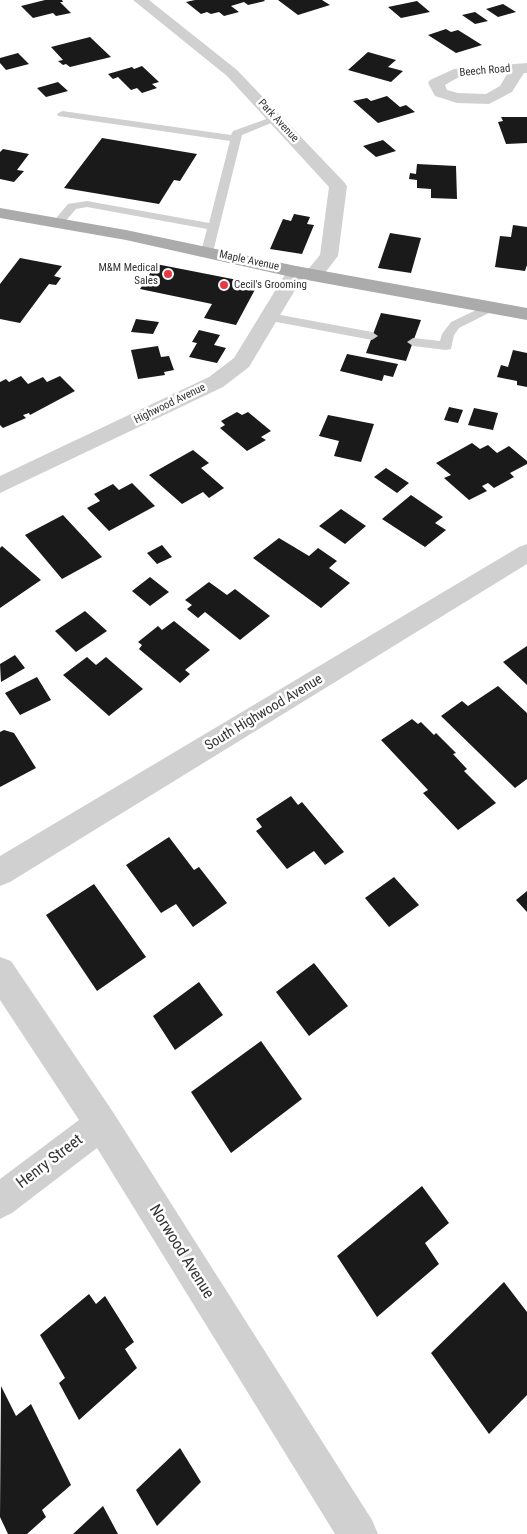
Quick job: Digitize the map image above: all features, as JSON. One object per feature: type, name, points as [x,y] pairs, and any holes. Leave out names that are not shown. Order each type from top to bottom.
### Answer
[{"type":"main road","name":"Maple Avenue","points":[[0,213],[207,252],[305,273],[527,314]]},
{"type":"street","name":"Park Avenue","points":[[140,0],[232,73],[338,186],[329,256],[305,273]]},
{"type":"street","name":"Highwood Avenue","points":[[0,485],[216,382],[242,362],[270,317],[305,273]]},
{"type":"street","name":"South Highwood Avenue","points":[[0,872],[527,553]]},
{"type":"street","name":"Norwood Avenue","points":[[0,972],[101,1124],[358,1534]]},
{"type":"street","name":"Henry Street","points":[[0,1201],[101,1124]]},
{"type":"lane","points":[[62,114],[236,140]]},
{"type":"lane","points":[[207,252],[237,133],[276,119]]},
{"type":"lane","points":[[58,223],[72,206],[87,204],[213,227]]},
{"type":"lane","points":[[413,342],[446,346],[448,334],[455,325],[491,307]]},
{"type":"lane","points":[[270,317],[372,336]]},
{"type":"building","points":[[45,0],[62,0],[63,2],[60,2],[71,13],[56,16],[53,13],[33,18],[21,6]]},
{"type":"building","points":[[195,0],[265,1],[248,5],[244,2],[231,6],[239,12],[224,16],[219,12],[201,14],[186,2]]},
{"type":"building","points":[[278,0],[322,0],[330,5],[298,15]]},
{"type":"building","points":[[417,1],[430,12],[401,18],[388,7]]},
{"type":"building","points":[[503,4],[516,12],[498,17],[486,9]]},
{"type":"building","points":[[475,12],[488,21],[475,24],[462,15]]},
{"type":"building","points":[[446,29],[451,32],[458,30],[482,45],[456,53],[428,35]]},
{"type":"building","points":[[90,37],[111,57],[70,67],[58,61],[63,60],[51,47]]},
{"type":"building","points":[[368,52],[396,60],[388,67],[403,71],[391,82],[348,70]]},
{"type":"building","points":[[18,53],[29,64],[6,70],[0,63],[0,58]]},
{"type":"building","points":[[142,66],[159,82],[152,84],[157,88],[142,93],[137,88],[131,90],[118,77],[113,79],[108,74],[132,67],[134,69]]},
{"type":"building","points":[[58,82],[68,91],[46,97],[37,88]]},
{"type":"building","points":[[387,96],[400,107],[406,105],[415,112],[378,123],[353,101],[367,98],[371,101]]},
{"type":"building","points":[[501,117],[527,117],[527,143],[506,144],[498,122],[503,121]]},
{"type":"building","points":[[102,138],[197,154],[180,181],[174,180],[159,204],[64,188]]},
{"type":"building","points":[[383,140],[396,151],[376,157],[363,146]]},
{"type":"building","points":[[3,149],[29,154],[17,170],[24,171],[14,182],[0,179],[0,152]]},
{"type":"building","points":[[417,164],[456,166],[457,199],[431,198],[431,189],[417,188],[417,180],[409,179],[410,173],[416,174]]},
{"type":"building","points":[[294,214],[310,217],[307,224],[314,225],[302,254],[270,249],[283,219],[291,221]]},
{"type":"building","points":[[513,225],[527,227],[527,265],[525,271],[495,267],[500,236],[511,237]]},
{"type":"building","points":[[390,233],[421,238],[411,273],[378,268]]},
{"type":"building","points":[[20,258],[62,266],[54,276],[61,278],[56,285],[49,284],[20,323],[0,319],[0,284]]},
{"type":"building","points":[[156,264],[258,284],[236,325],[204,318],[212,304],[140,289]]},
{"type":"building","points":[[381,313],[421,320],[406,361],[366,353]]},
{"type":"building","points":[[136,319],[159,322],[153,334],[131,332]]},
{"type":"building","points":[[199,330],[220,335],[214,345],[226,348],[217,363],[189,357],[197,343],[192,342]]},
{"type":"building","points":[[158,346],[161,357],[169,356],[174,370],[164,372],[165,375],[138,379],[131,350]]},
{"type":"building","points":[[513,350],[527,353],[527,387],[517,385],[517,381],[497,377],[501,365],[508,367]]},
{"type":"building","points":[[347,354],[398,364],[393,377],[384,375],[382,381],[340,371]]},
{"type":"building","points":[[21,376],[28,384],[43,377],[47,382],[60,376],[75,391],[30,415],[29,413],[23,415],[26,418],[3,428],[0,425],[0,382],[6,379],[9,382]]},
{"type":"building","points":[[449,407],[463,410],[458,423],[444,420]]},
{"type":"building","points":[[474,408],[498,413],[493,430],[468,425]]},
{"type":"building","points":[[237,412],[242,415],[248,412],[271,431],[261,437],[266,440],[247,451],[220,428],[225,425],[221,421]]},
{"type":"building","points":[[328,415],[374,424],[361,462],[334,456],[339,441],[319,436]]},
{"type":"building","points":[[472,443],[480,449],[488,445],[497,453],[509,446],[527,461],[527,464],[510,473],[514,477],[494,488],[488,483],[482,486],[487,491],[469,500],[444,478],[451,475],[436,463]]},
{"type":"building","points":[[193,450],[209,463],[201,468],[224,488],[209,498],[203,492],[182,504],[149,475]]},
{"type":"building","points":[[386,468],[409,483],[397,493],[374,477]]},
{"type":"building","points":[[132,483],[155,506],[109,531],[87,508],[100,501],[94,494],[113,484],[119,490]]},
{"type":"building","points":[[411,495],[443,517],[435,523],[446,530],[425,547],[382,519]]},
{"type":"building","points":[[341,509],[366,526],[345,544],[319,526]]},
{"type":"building","points":[[63,515],[102,557],[62,579],[25,535]]},
{"type":"building","points":[[279,538],[309,556],[318,548],[337,561],[329,568],[350,583],[321,608],[253,558]]},
{"type":"building","points":[[162,545],[172,557],[157,564],[147,553]]},
{"type":"building","points":[[2,546],[41,580],[0,608],[0,548]]},
{"type":"building","points":[[150,577],[169,592],[150,606],[132,591]]},
{"type":"building","points":[[209,582],[227,595],[235,589],[270,616],[240,640],[205,612],[198,618],[187,609],[192,605],[185,600]]},
{"type":"building","points":[[85,611],[107,631],[76,652],[55,631]]},
{"type":"building","points":[[174,621],[210,650],[185,670],[190,674],[180,683],[139,649],[142,645],[138,642],[158,626],[162,630]]},
{"type":"building","points":[[527,646],[527,685],[503,662]]},
{"type":"building","points":[[15,655],[25,668],[1,682],[0,664]]},
{"type":"building","points":[[87,657],[96,665],[106,657],[143,689],[109,716],[63,675]]},
{"type":"building","points":[[37,677],[51,700],[20,715],[5,693]]},
{"type":"building","points":[[498,686],[527,713],[527,779],[515,788],[441,716],[462,701],[468,706]]},
{"type":"building","points":[[412,719],[418,724],[421,722],[434,735],[436,733],[456,753],[453,754],[467,769],[464,771],[496,803],[458,830],[423,793],[428,790],[381,740]]},
{"type":"building","points":[[4,730],[14,733],[36,768],[0,787],[0,732]]},
{"type":"building","points":[[291,796],[298,805],[302,802],[344,852],[325,865],[314,851],[287,869],[256,831],[262,827],[256,819]]},
{"type":"building","points":[[169,837],[194,870],[199,867],[227,903],[193,927],[176,904],[161,913],[126,865]]},
{"type":"building","points":[[394,877],[419,905],[389,927],[365,898]]},
{"type":"building","points":[[94,884],[146,957],[97,991],[46,915]]},
{"type":"building","points":[[527,891],[527,912],[516,900]]},
{"type":"building","points":[[314,963],[348,1006],[309,1036],[276,992]]},
{"type":"building","points":[[199,982],[223,1015],[175,1050],[153,1016]]},
{"type":"building","points":[[261,1041],[302,1099],[231,1153],[191,1092]]},
{"type":"building","points":[[422,1186],[449,1223],[425,1243],[439,1264],[377,1317],[337,1256]]},
{"type":"building","points":[[504,1282],[527,1312],[527,1395],[489,1434],[431,1353]]},
{"type":"building","points":[[89,1294],[96,1304],[105,1296],[134,1342],[125,1349],[137,1368],[79,1420],[59,1383],[65,1378],[40,1335]]},
{"type":"building","points":[[1,1386],[16,1416],[31,1404],[71,1485],[42,1510],[46,1517],[27,1534],[8,1534],[0,1517]]},
{"type":"building","points":[[180,1448],[201,1482],[157,1526],[136,1490]]},
{"type":"building","points":[[103,1506],[118,1534],[73,1534]]},
{"type":"place","name":"M&M Medical Sales","points":[[168,274]]},
{"type":"place","name":"Cecil's Grooming","points":[[224,285]]}]
